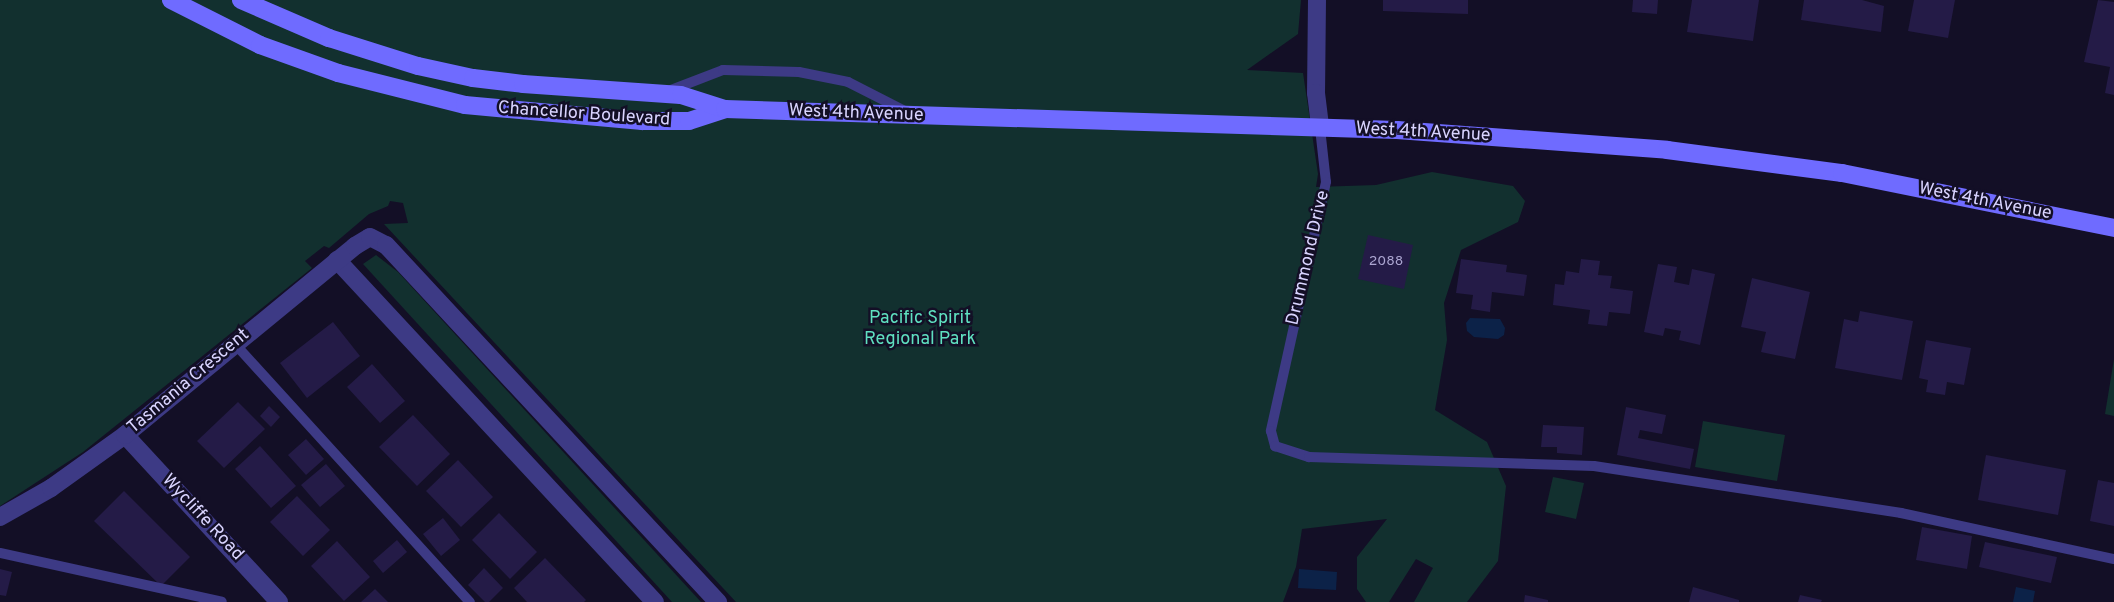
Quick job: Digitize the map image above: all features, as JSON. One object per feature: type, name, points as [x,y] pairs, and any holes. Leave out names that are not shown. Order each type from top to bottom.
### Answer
[{"type":"main road","name":"Chancellor Boulevard","points":[[171,0],[260,45],[338,73],[465,105],[654,121],[689,121],[725,109]]},
{"type":"main road","name":"Chancellor Boulevard","points":[[241,0],[328,38],[418,66],[510,82],[681,95],[725,109]]},
{"type":"main road","name":"West 4th Avenue","points":[[725,109],[1467,134],[1748,160],[1842,173],[2114,228]]},
{"type":"street","name":"Drummond Drive","points":[[1317,0],[1316,93],[1320,128]]},
{"type":"street","name":"Tasmania Crescent","points":[[0,517],[51,488],[125,435],[337,260],[370,237],[386,245],[718,602]]},
{"type":"street","points":[[337,260],[655,602]]},
{"type":"street","name":"Wycliffe Road","points":[[125,435],[279,602]]},
{"type":"lane","points":[[663,94],[723,70],[799,72],[848,82],[913,115]]},
{"type":"lane","name":"Drummond Drive","points":[[1320,128],[1326,182],[1271,431],[1275,446],[1309,457],[1601,467],[1900,513],[2114,559]]},
{"type":"lane","points":[[234,344],[470,602]]},
{"type":"lane","points":[[0,553],[222,602]]},
{"type":"green space","name":"Pacific Spirit Regional Park","points":[[0,0],[1301,0],[1298,34],[1247,70],[1303,73],[1318,174],[1316,187],[1376,185],[1432,172],[1513,186],[1525,201],[1518,222],[1461,250],[1444,303],[1447,340],[1435,410],[1487,442],[1506,486],[1498,561],[1467,602],[1414,602],[1433,568],[1416,559],[1389,602],[1366,602],[1357,589],[1357,557],[1387,519],[1302,529],[1296,567],[1283,602],[736,602],[384,224],[408,223],[403,203],[390,201],[388,206],[369,214],[329,248],[324,246],[305,261],[312,268],[83,452],[0,506]]},
{"type":"green space","points":[[376,255],[398,272],[701,602],[672,602],[363,264]]},
{"type":"green space","points":[[2114,359],[2114,416],[2105,414]]},
{"type":"green space","points":[[1703,421],[1785,435],[1777,481],[1695,467]]},
{"type":"green space","points":[[1553,477],[1584,483],[1576,519],[1545,512]]},
{"type":"water","points":[[1470,318],[1500,319],[1505,328],[1504,335],[1498,339],[1474,337],[1467,331],[1466,323]]},
{"type":"water","points":[[1299,569],[1337,572],[1336,590],[1298,588]]},
{"type":"water","points":[[2016,587],[2035,591],[2033,602],[2013,602]]},
{"type":"building","points":[[1383,0],[1468,0],[1468,14],[1383,11]]},
{"type":"building","points":[[1633,0],[1658,0],[1657,14],[1632,12]]},
{"type":"building","points":[[1692,0],[1759,0],[1753,41],[1687,32]]},
{"type":"building","points":[[1804,0],[1862,0],[1884,6],[1881,32],[1801,20]]},
{"type":"building","points":[[1914,0],[1955,0],[1948,38],[1908,31]]},
{"type":"building","points":[[2098,0],[2114,2],[2114,95],[2105,93],[2110,67],[2084,62]]},
{"type":"building","points":[[1368,235],[1413,245],[1404,289],[1358,279]]},
{"type":"building","points":[[1461,259],[1507,265],[1506,272],[1527,275],[1524,296],[1492,292],[1490,312],[1471,309],[1473,295],[1456,293]]},
{"type":"building","points":[[1581,259],[1600,261],[1598,275],[1612,276],[1610,288],[1633,291],[1630,314],[1609,312],[1607,326],[1588,324],[1590,310],[1553,305],[1555,284],[1564,285],[1566,271],[1579,273]]},
{"type":"building","points":[[1658,264],[1677,267],[1674,282],[1689,285],[1692,269],[1715,274],[1700,345],[1679,340],[1681,331],[1665,328],[1663,336],[1644,332]]},
{"type":"building","points":[[1752,278],[1810,292],[1795,359],[1761,352],[1766,332],[1741,327]]},
{"type":"building","points":[[1860,311],[1913,321],[1902,380],[1835,368],[1844,319],[1858,322]]},
{"type":"building","points":[[333,322],[360,356],[307,398],[280,363]]},
{"type":"building","points":[[1926,340],[1971,348],[1964,385],[1947,382],[1945,395],[1926,392],[1928,380],[1919,378]]},
{"type":"building","points":[[372,364],[405,401],[380,423],[347,387]]},
{"type":"building","points":[[238,402],[265,429],[224,468],[197,441]]},
{"type":"building","points":[[269,406],[280,417],[271,427],[260,416]]},
{"type":"building","points":[[1626,407],[1666,415],[1662,434],[1640,430],[1638,438],[1694,449],[1690,469],[1617,455]]},
{"type":"building","points":[[413,415],[450,454],[417,486],[379,447]]},
{"type":"building","points":[[1543,425],[1584,427],[1582,455],[1557,453],[1557,447],[1541,447]]},
{"type":"building","points":[[306,439],[324,459],[306,475],[288,455]]},
{"type":"building","points":[[260,446],[296,486],[271,508],[235,469]]},
{"type":"building","points":[[1986,455],[2066,470],[2058,515],[1978,500]]},
{"type":"building","points":[[458,460],[493,497],[461,527],[426,491]]},
{"type":"building","points":[[326,464],[345,486],[320,507],[301,485]]},
{"type":"building","points":[[2098,480],[2114,483],[2114,526],[2090,521]]},
{"type":"building","points":[[124,491],[190,557],[161,586],[94,521]]},
{"type":"building","points":[[297,496],[330,530],[303,556],[270,522]]},
{"type":"building","points":[[499,513],[537,552],[510,579],[472,540]]},
{"type":"building","points":[[443,518],[460,540],[441,556],[423,534]]},
{"type":"building","points":[[1922,527],[1972,536],[1967,569],[1916,560]]},
{"type":"building","points":[[397,540],[407,552],[383,573],[373,561]]},
{"type":"building","points":[[337,541],[370,577],[344,601],[311,566]]},
{"type":"building","points":[[1985,542],[2057,557],[2051,583],[1979,567]]},
{"type":"building","points":[[545,558],[586,600],[584,602],[527,602],[514,588]]},
{"type":"building","points":[[484,568],[503,588],[489,602],[485,602],[468,585]]},
{"type":"building","points":[[0,569],[12,572],[6,596],[0,595]]},
{"type":"building","points":[[1693,587],[1739,600],[1739,602],[1689,602]]},
{"type":"building","points":[[375,589],[388,602],[361,602]]},
{"type":"building","points":[[1525,595],[1548,600],[1548,602],[1524,602]]},
{"type":"building","points":[[1800,595],[1822,600],[1798,602]]}]
